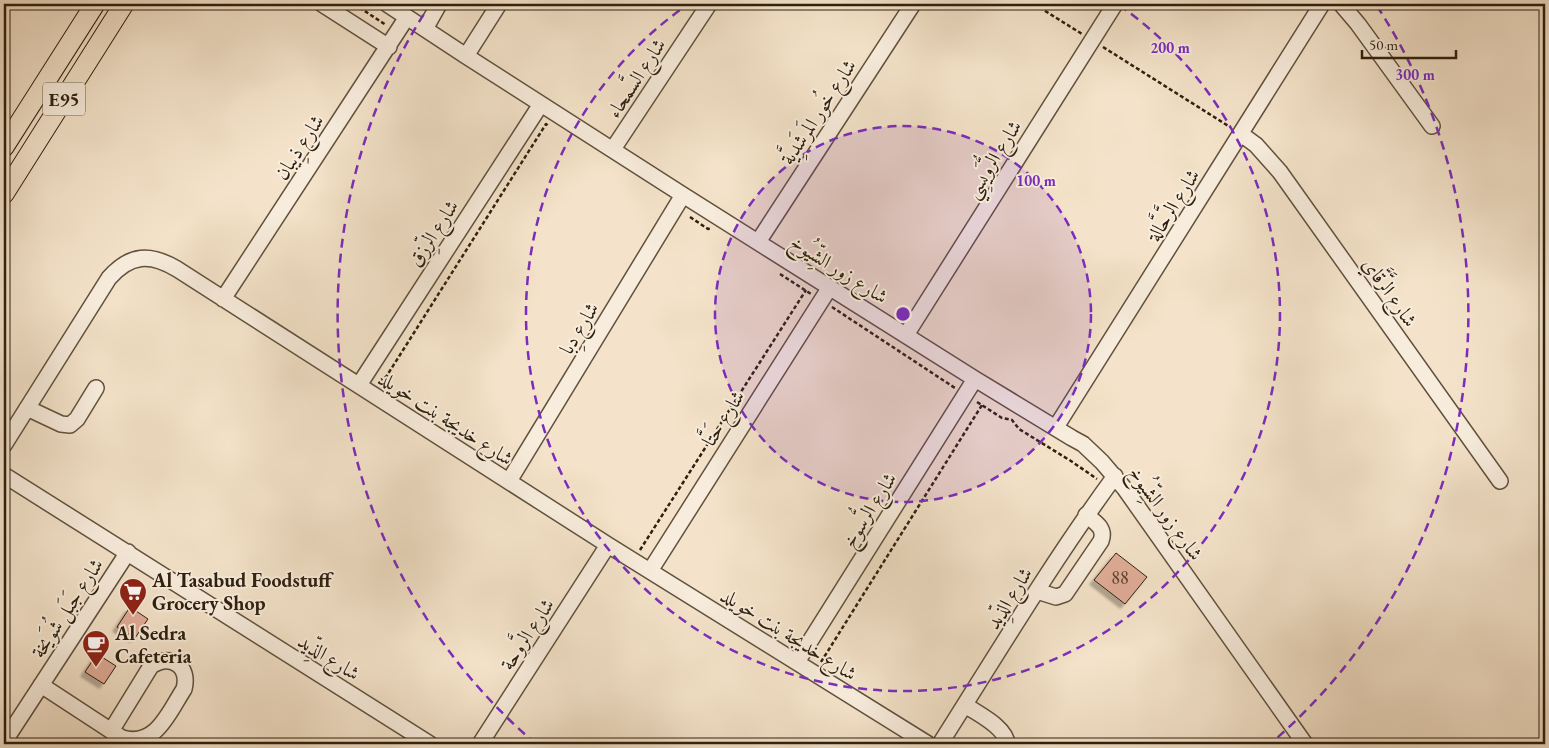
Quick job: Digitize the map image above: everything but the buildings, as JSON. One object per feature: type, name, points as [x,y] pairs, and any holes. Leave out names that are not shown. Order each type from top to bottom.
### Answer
[{"type":"main road","name":"E95","points":[[4,147],[95,4]]},
{"type":"main road","name":"E95","points":[[4,194],[124,4]]},
{"type":"street","points":[[322,4],[389,47]]},
{"type":"street","name":"شارع زور الشِّيُوخ","points":[[387,4],[613,149],[680,201],[758,242],[1082,444],[1304,744]]},
{"type":"street","points":[[425,29],[439,4]]},
{"type":"street","points":[[466,56],[500,4]]},
{"type":"street","name":"شارع السَّمحاء","points":[[613,149],[709,4]]},
{"type":"street","name":"شارع خُور المَرشَدِيَّة","points":[[758,242],[913,4]]},
{"type":"street","name":"شارع الرُّوَيسِي","points":[[906,335],[1115,4]]},
{"type":"street","name":"شارع الرَّحَّالة","points":[[1056,427],[1322,4]]},
{"type":"street","points":[[1341,4],[1358,24],[1432,126]]},
{"type":"street","name":"شارع ذِيبان","points":[[223,299],[407,17]]},
{"type":"street","name":"شارع الرِّزق","points":[[359,385],[541,104]]},
{"type":"street","name":"شارع الرَّقَّاي","points":[[1241,134],[1256,145],[1280,172],[1500,481]]},
{"type":"street","name":"شارع دِبا","points":[[508,481],[680,201]]},
{"type":"street","name":"شارع خديجة بنت خويلد","points":[[4,445],[109,278],[125,263],[136,259],[147,257],[163,261],[608,545],[928,744]]},
{"type":"street","name":"شارع حَتَّا","points":[[650,571],[830,286]]},
{"type":"street","name":"شارع الرُّسوخ","points":[[797,662],[975,379]]},
{"type":"street","points":[[27,408],[62,424],[70,425],[77,419],[96,388]]},
{"type":"street","name":"شارع الذِّيد","points":[[4,475],[430,744]]},
{"type":"street","name":"شارع الذِّيد","points":[[940,744],[1086,514],[1111,481]]},
{"type":"street","points":[[1036,591],[1056,598],[1065,594],[1101,541],[1102,529],[1086,514]]},
{"type":"street","name":"شارع الرَّوحة","points":[[480,744],[608,545]]},
{"type":"street","name":"شارع جَبَل شُوَيخة","points":[[4,742],[128,552]]},
{"type":"street","name":"شارع جَبَل شُوَيخة","points":[[41,685],[111,732],[122,738],[135,740],[147,737],[157,729],[184,689],[185,675],[182,669],[177,664],[164,660],[151,666],[111,732]]},
{"type":"street","points":[[965,706],[999,728],[1005,736],[1007,744]]},
{"type":"path","points":[[354,4],[398,32]]},
{"type":"path","points":[[1034,4],[1241,134]]},
{"type":"path","points":[[378,398],[382,392],[376,386],[377,382],[386,376],[546,124],[553,129]]},
{"type":"path","points":[[680,201],[708,229],[713,227]]},
{"type":"path","points":[[778,272],[1002,418],[1012,420],[1019,429],[1111,481]]},
{"type":"path","points":[[633,560],[806,290]]},
{"type":"path","points":[[814,673],[982,405]]},
{"type":"place","name":"Al Tasabud Foodstuff Grocery Shop","points":[[133,616]]},
{"type":"place","name":"Al Sedra Cafeteria","points":[[96,668]]}]
